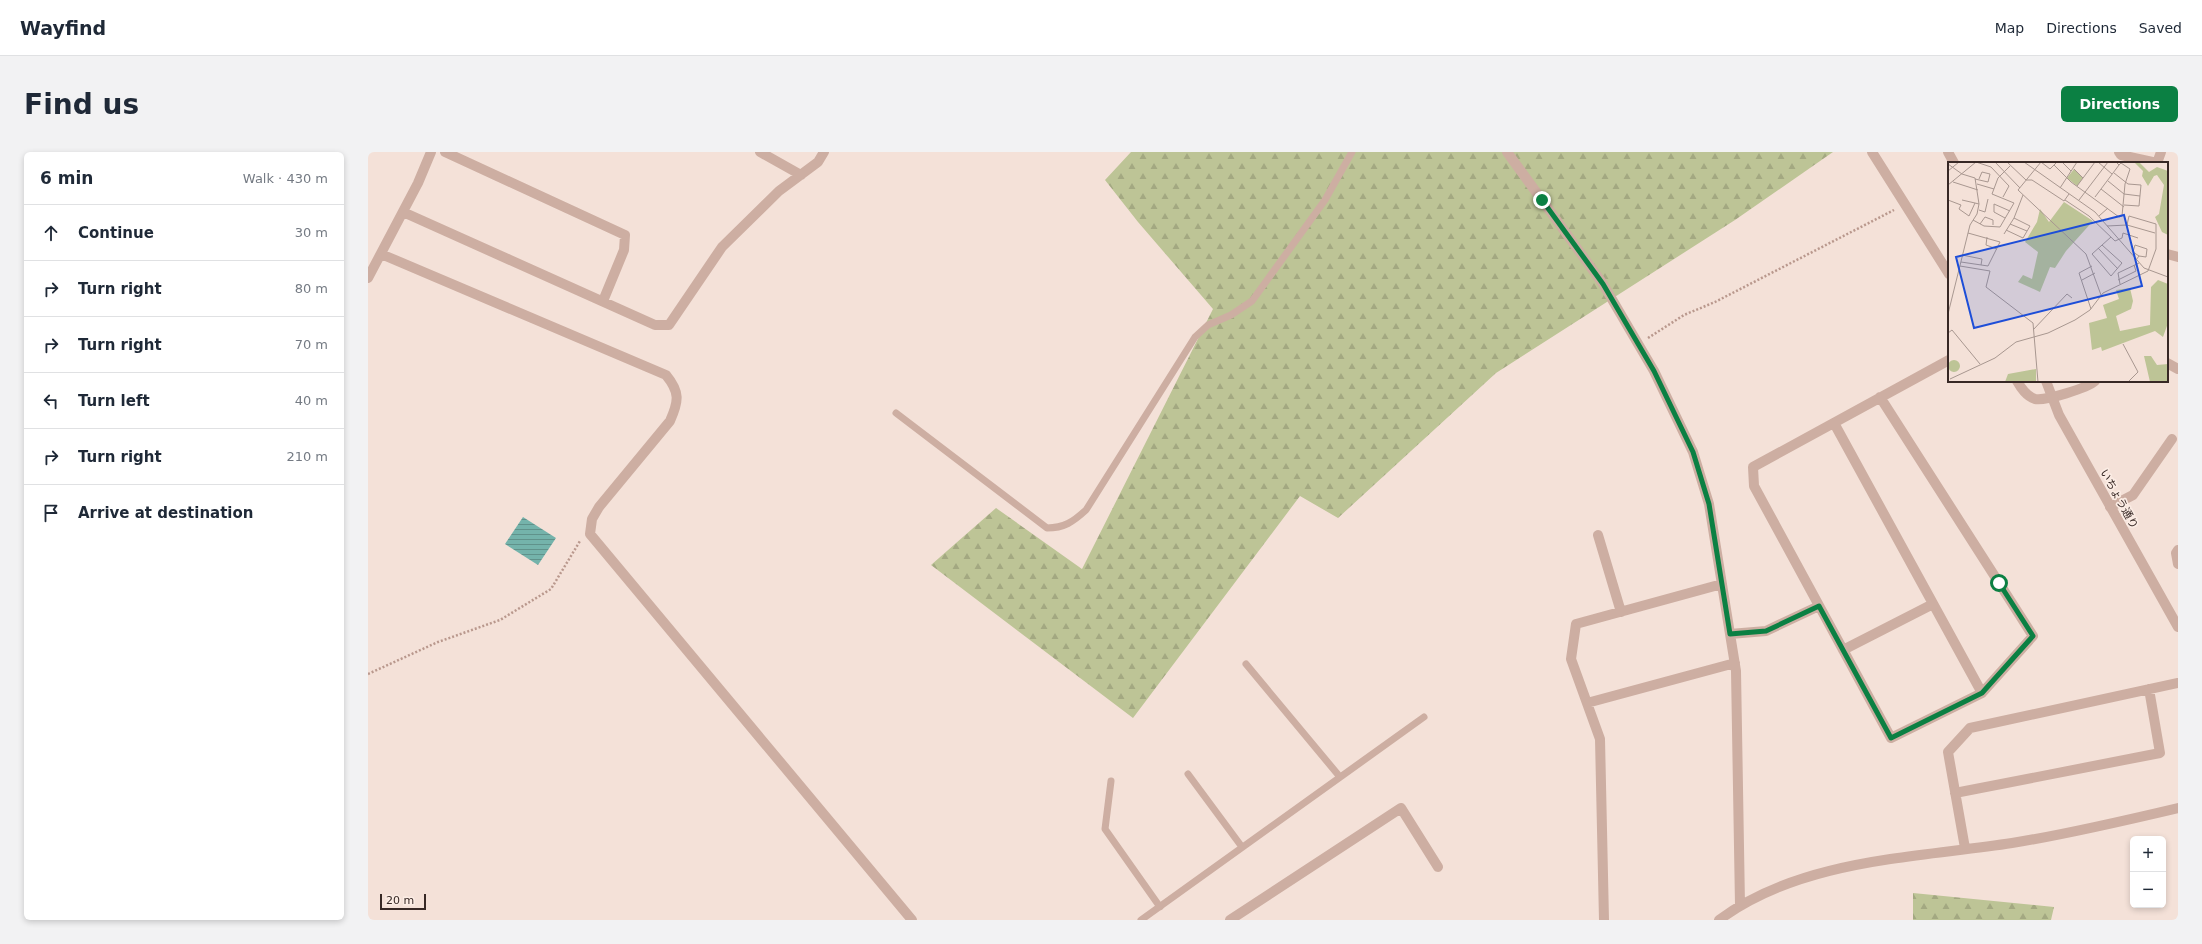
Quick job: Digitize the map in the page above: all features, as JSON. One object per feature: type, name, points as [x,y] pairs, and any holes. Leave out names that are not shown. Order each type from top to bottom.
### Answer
[{"type":"street","points":[[368,278],[418,183],[431,152]]},
{"type":"street","points":[[445,152],[625,235],[624,250],[603,301]]},
{"type":"street","points":[[760,152],[800,175]]},
{"type":"street","points":[[403,212],[655,325],[669,325],[722,247],[778,191],[818,162],[824,152]]},
{"type":"street","points":[[1507,152],[1603,284],[1654,371],[1693,452],[1709,504],[1735,663],[1740,904]]},
{"type":"street","points":[[1872,152],[1948,272]]},
{"type":"street","points":[[1948,152],[1953,162]]},
{"type":"street","points":[[2119,152],[2121,155],[2152,162]]},
{"type":"street","points":[[2157,162],[2161,152]]},
{"type":"street","points":[[381,254],[666,375],[675,386],[678,404],[670,421],[599,507],[592,519],[590,534],[912,920]]},
{"type":"street","points":[[2168,254],[2178,257]]},
{"type":"street","points":[[1880,397],[2033,636],[1982,693],[1891,738],[1754,486],[1753,467],[1880,397],[1948,361]]},
{"type":"street","points":[[2168,364],[2178,370]]},
{"type":"street","points":[[2018,382],[2024,392],[2035,399],[2052,398],[2092,382]]},
{"type":"street","name":"いちょう通り","points":[[2046,382],[2059,415],[2178,627]]},
{"type":"street","points":[[1834,423],[1982,693]]},
{"type":"street","points":[[2110,507],[2133,495],[2172,439]]},
{"type":"street","points":[[1598,535],[1621,612]]},
{"type":"street","points":[[2178,550],[2176,553],[2178,564]]},
{"type":"street","points":[[1604,920],[1600,740],[1571,659],[1576,624],[1722,584]]},
{"type":"street","points":[[1843,650],[1933,604]]},
{"type":"street","points":[[1730,634],[1766,631],[1819,606]]},
{"type":"street","points":[[1587,703],[1735,663]]},
{"type":"street","points":[[1965,848],[1948,752],[1970,728],[2178,683]]},
{"type":"street","points":[[1955,793],[2160,753],[2149,689]]},
{"type":"street","points":[[1230,920],[1401,808],[1438,866]]},
{"type":"street","points":[[1719,920],[1740,904],[1764,892],[1823,873],[1894,858],[2011,843],[2122,821],[2178,808]]},
{"type":"lane","points":[[896,413],[1047,528],[1059,528],[1072,523],[1086,510],[1195,337],[1208,325],[1231,315],[1252,301],[1325,200],[1352,152]]},
{"type":"lane","points":[[1246,664],[1340,777]]},
{"type":"lane","points":[[1141,920],[1424,717]]},
{"type":"lane","points":[[1188,774],[1242,847]]},
{"type":"lane","points":[[1111,780],[1105,829],[1160,907]]},
{"type":"path","points":[[1638,344],[1684,315],[1715,302],[1905,204]]},
{"type":"path","points":[[368,674],[438,642],[500,620],[551,589],[580,540],[590,534]]},
{"type":"green space","points":[[1131,152],[1833,152],[1735,220],[1496,373],[1338,518],[1300,496],[1133,718],[931,565],[996,508],[1082,569],[1213,309],[1138,222],[1105,180]]},
{"type":"green space","points":[[1913,893],[2054,907],[2051,920],[1913,920]]},
{"type":"water","points":[[523,517],[556,538],[538,565],[505,544]]},
{"type":"route","points":[[1542,200],[1603,284],[1654,371],[1693,452],[1709,504],[1730,634],[1766,631],[1819,606],[1891,738],[1982,693],[2033,636],[1999,583]]}]
